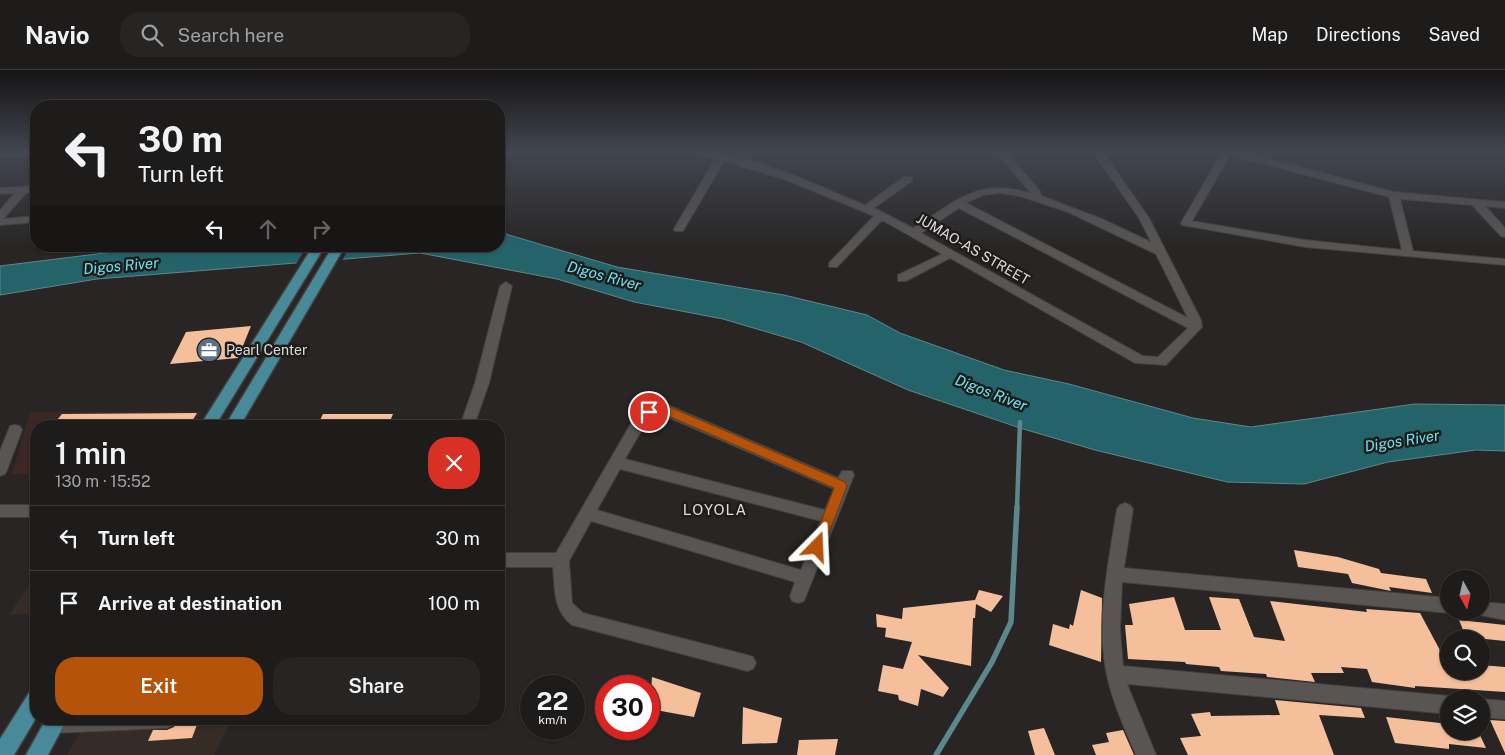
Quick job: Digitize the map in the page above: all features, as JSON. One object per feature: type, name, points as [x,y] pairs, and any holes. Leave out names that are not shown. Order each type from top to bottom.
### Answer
[{"type":"main road","points":[[211,420],[316,252]]},
{"type":"main road","points":[[236,420],[335,252]]},
{"type":"main road","points":[[2,755],[30,710]]},
{"type":"main road","points":[[36,755],[54,725]]},
{"type":"street","points":[[679,229],[706,184]]},
{"type":"street","name":"JUMAO-AS STREET","points":[[808,184],[866,208],[915,232],[950,254],[1143,361]]},
{"type":"street","points":[[866,208],[901,184]]},
{"type":"street","points":[[1028,184],[1036,193],[1036,196]]},
{"type":"street","points":[[1120,184],[1144,218],[1189,306],[1196,327]]},
{"type":"street","points":[[1209,184],[1186,223],[1262,237],[1505,262]]},
{"type":"street","points":[[1352,184],[1394,195],[1505,204]]},
{"type":"street","points":[[0,216],[24,190]]},
{"type":"street","points":[[0,191],[30,190]]},
{"type":"street","points":[[915,232],[985,191],[1036,196],[1084,215],[1161,252]]},
{"type":"street","points":[[1394,195],[1408,253]]},
{"type":"street","points":[[1476,203],[1505,234]]},
{"type":"street","points":[[960,204],[1196,327]]},
{"type":"street","points":[[833,265],[881,215]]},
{"type":"street","points":[[0,222],[30,220]]},
{"type":"street","points":[[902,278],[950,254]]},
{"type":"street","points":[[469,420],[482,383],[506,286]]},
{"type":"street","points":[[1143,361],[1158,363],[1164,361],[1196,327]]},
{"type":"street","points":[[747,663],[578,620],[568,612],[564,603],[561,560],[589,514],[642,417],[652,410],[662,409],[844,480],[798,596]]},
{"type":"street","points":[[0,470],[15,430]]},
{"type":"street","points":[[617,463],[829,517]]},
{"type":"street","points":[[1124,509],[1111,613],[1115,674],[1146,755]]},
{"type":"street","points":[[0,511],[30,511]]},
{"type":"street","points":[[589,514],[805,578]]},
{"type":"street","points":[[505,560],[561,560]]},
{"type":"street","points":[[1115,574],[1440,605]]},
{"type":"street","points":[[1490,610],[1505,612]]},
{"type":"street","points":[[1115,674],[1440,704]]},
{"type":"street","points":[[1490,709],[1505,710]]},
{"type":"shaded area","points":[[203,411],[197,420],[30,420],[30,474],[12,474],[30,412]]},
{"type":"shaded area","points":[[30,583],[30,614],[9,615]]},
{"type":"shaded area","points":[[138,725],[229,725],[214,755],[67,755],[83,728]]},
{"type":"water","name":"Digos River","points":[[505,234],[617,267],[784,295],[867,315],[900,333],[1004,370],[1069,384],[1193,418],[1251,427],[1415,404],[1505,405],[1505,451],[1476,450],[1388,462],[1304,484],[1227,482],[1095,450],[1020,428],[908,390],[801,342],[723,319],[634,302],[557,279],[420,253],[97,279],[0,295],[0,266],[113,252],[505,252]]},
{"type":"pier","points":[[303,252],[347,252],[342,261],[296,264]]},
{"type":"building","name":"Pearl Center","points":[[251,326],[238,358],[170,364],[186,332]]},
{"type":"building","points":[[197,413],[193,420],[57,420],[62,414]]},
{"type":"building","points":[[323,414],[393,414],[390,420],[320,420]]},
{"type":"building","points":[[1294,550],[1338,557],[1379,569],[1381,573],[1426,579],[1432,593],[1389,587],[1391,591],[1352,583],[1348,574],[1298,567]]},
{"type":"building","points":[[979,590],[1003,596],[991,612],[976,604],[975,618],[973,618],[971,666],[918,655],[949,688],[943,697],[921,689],[918,706],[899,700],[898,695],[878,691],[883,665],[903,669],[912,642],[885,637],[886,628],[877,627],[876,614],[902,619],[903,608],[975,600]]},
{"type":"building","points":[[1081,590],[1102,598],[1101,662],[1049,645],[1053,624],[1069,629],[1070,624],[1073,626]]},
{"type":"building","points":[[1174,597],[1185,630],[1221,630],[1209,597],[1239,599],[1254,637],[1285,641],[1270,601],[1367,612],[1366,609],[1420,613],[1440,650],[1440,680],[1490,680],[1490,666],[1505,667],[1505,692],[1415,686],[1415,688],[1372,682],[1367,669],[1341,667],[1344,673],[1311,673],[1315,682],[1267,677],[1266,674],[1221,671],[1219,667],[1186,664],[1185,662],[1128,659],[1125,625],[1133,625],[1129,604]]},
{"type":"building","points":[[1459,620],[1505,625],[1505,641],[1490,639],[1490,630],[1463,630]]},
{"type":"building","points":[[660,680],[701,693],[694,717],[660,711]]},
{"type":"building","points":[[1275,700],[1361,708],[1365,718],[1319,715],[1334,755],[1188,755],[1180,738],[1201,736],[1191,714],[1210,712],[1211,716],[1280,715]]},
{"type":"building","points":[[743,707],[782,718],[777,743],[742,744]]},
{"type":"building","points":[[1386,717],[1440,723],[1440,740],[1482,740],[1486,748],[1449,744],[1449,749],[1395,743]]},
{"type":"building","points":[[1490,720],[1505,721],[1505,753]]},
{"type":"building","points":[[175,725],[197,725],[192,738],[148,741],[153,730],[167,730]]},
{"type":"building","points":[[1044,728],[1055,755],[1035,755],[1028,731]]},
{"type":"building","points":[[1123,730],[1134,755],[1096,755],[1092,745],[1109,742],[1106,733]]},
{"type":"building","points":[[838,739],[835,755],[797,755],[799,740]]},
{"type":"waterway","points":[[1017,508],[1020,422]]},
{"type":"waterway","points":[[936,755],[992,662],[1011,622],[1017,507]]},
{"type":"place","name":"Pearl Center","points":[[209,350]]},
{"type":"district","name":"LOYOLA","points":[[715,510]]},
{"type":"route","points":[[649,412],[655,409],[665,410],[841,486],[817,547]]}]
